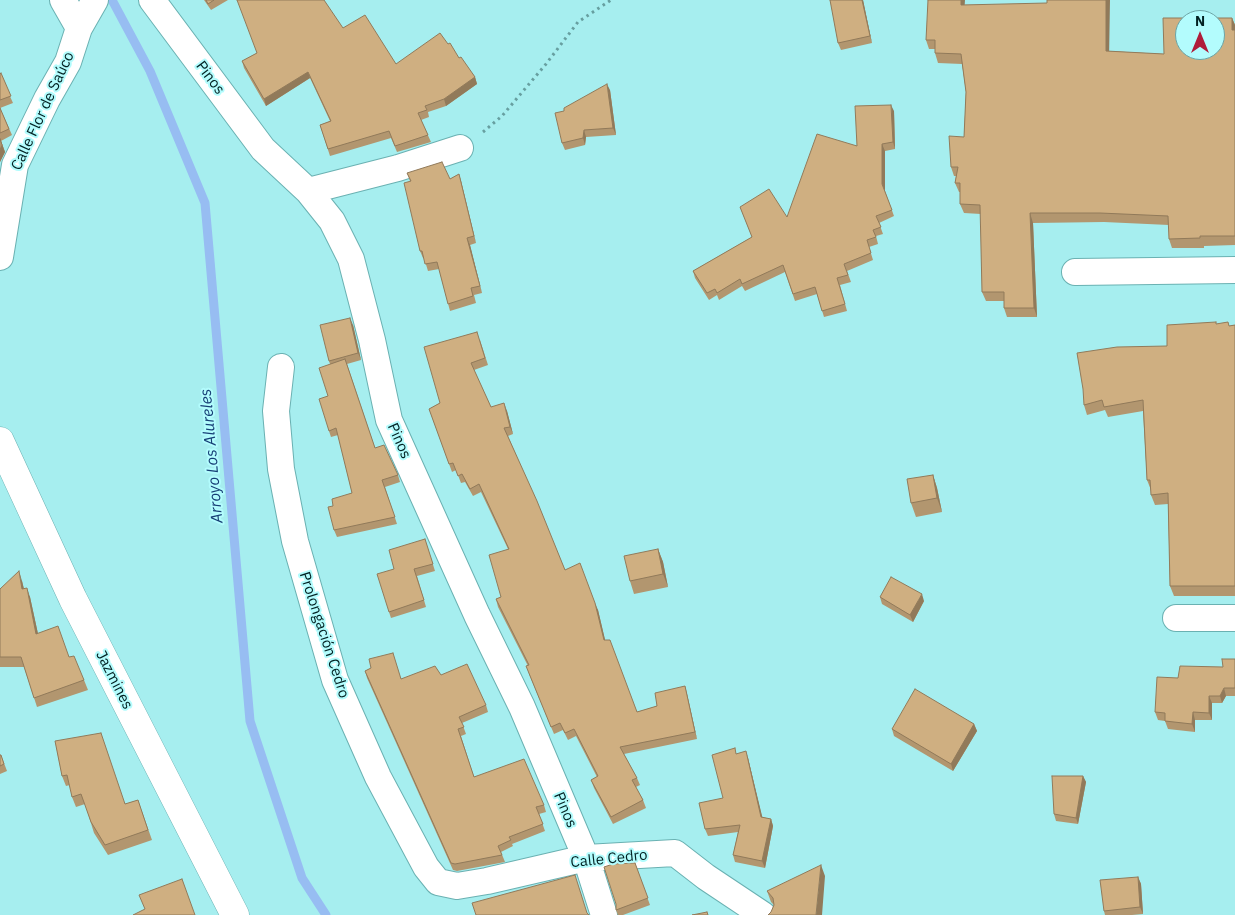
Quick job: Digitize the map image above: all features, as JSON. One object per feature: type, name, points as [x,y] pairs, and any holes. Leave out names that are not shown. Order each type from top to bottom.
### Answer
[{"type":"main road","name":"Jazmines","points":[[0,441],[73,599],[235,915]]},
{"type":"street","points":[[63,0],[79,28]]},
{"type":"street","name":"Calle Flor de Saúco","points":[[0,257],[15,165],[47,99],[68,62],[79,28],[95,0]]},
{"type":"street","name":"Pinos","points":[[152,0],[263,149],[308,191],[332,221],[351,258],[372,340],[389,420],[522,707],[586,858],[604,915]]},
{"type":"street","points":[[308,191],[398,168],[460,148]]},
{"type":"street","points":[[1075,272],[1235,270]]},
{"type":"street","name":"Prolongación Cedro","points":[[281,367],[276,411],[281,469],[295,542],[336,680],[378,777],[426,867],[438,882]]},
{"type":"street","points":[[1176,618],[1235,618]]},
{"type":"street","name":"Calle Cedro","points":[[438,882],[457,886],[586,858],[675,853],[706,877],[763,915]]},
{"type":"path","points":[[460,148],[473,142],[502,116],[546,64],[578,22],[611,0]]},
{"type":"building","points":[[206,0],[214,0],[208,4]]},
{"type":"building","points":[[237,0],[324,0],[343,28],[365,15],[396,64],[440,33],[448,44],[450,43],[459,58],[461,57],[475,77],[444,99],[425,106],[427,110],[418,113],[428,135],[395,146],[389,131],[328,149],[320,125],[331,121],[308,72],[264,99],[242,61],[257,53]]},
{"type":"building","points":[[830,0],[862,0],[870,36],[838,43]]},
{"type":"building","points":[[928,0],[961,0],[961,5],[1047,3],[1047,0],[1106,0],[1106,51],[1164,54],[1163,18],[1175,18],[1175,60],[1225,60],[1225,18],[1232,18],[1232,30],[1235,30],[1235,236],[1200,236],[1200,238],[1169,239],[1168,216],[1100,213],[1030,213],[1034,308],[1004,308],[1004,292],[982,292],[980,205],[960,204],[960,183],[955,183],[958,167],[951,167],[949,136],[964,137],[966,92],[961,54],[935,53],[935,40],[926,40]]},
{"type":"building","points":[[0,74],[11,96],[0,100]]},
{"type":"building","points":[[607,84],[613,128],[584,130],[583,138],[562,143],[555,113],[564,111],[564,108]]},
{"type":"building","points":[[891,105],[893,142],[882,144],[882,184],[892,210],[876,216],[881,227],[873,230],[876,237],[867,240],[871,253],[844,264],[848,275],[837,278],[845,304],[822,311],[815,287],[793,294],[783,265],[742,284],[740,279],[717,293],[715,289],[707,293],[693,271],[752,237],[740,207],[769,189],[787,217],[817,134],[857,146],[855,106]]},
{"type":"building","points":[[0,108],[9,129],[0,133]]},
{"type":"building","points":[[442,162],[450,179],[459,174],[474,236],[467,238],[480,286],[471,288],[473,296],[448,304],[437,262],[425,264],[422,251],[420,251],[404,183],[411,181],[407,173]]},
{"type":"building","points":[[350,318],[358,353],[329,361],[320,325]]},
{"type":"building","points":[[1216,322],[1216,324],[1228,322],[1229,326],[1235,325],[1235,586],[1170,586],[1168,493],[1151,495],[1150,480],[1147,480],[1143,400],[1104,407],[1102,400],[1084,405],[1077,353],[1117,347],[1167,346],[1167,325]]},
{"type":"building","points":[[477,332],[485,358],[471,363],[491,407],[504,403],[510,427],[504,428],[537,501],[565,570],[580,563],[595,603],[604,640],[610,640],[637,712],[657,706],[655,693],[685,686],[695,732],[620,747],[637,778],[632,780],[643,800],[611,817],[591,780],[598,776],[574,729],[565,733],[560,723],[551,727],[526,666],[529,665],[496,599],[501,597],[489,555],[509,549],[479,484],[470,489],[462,474],[458,476],[453,463],[449,464],[429,409],[440,403],[424,347]]},
{"type":"building","points":[[345,359],[375,448],[384,445],[398,475],[382,480],[395,517],[334,530],[328,507],[333,506],[332,499],[352,493],[336,428],[329,431],[319,399],[328,396],[319,368]]},
{"type":"building","points":[[933,475],[937,498],[911,503],[907,479]]},
{"type":"building","points":[[425,539],[433,564],[414,569],[424,600],[389,612],[377,574],[394,569],[389,550]]},
{"type":"building","points":[[658,549],[663,574],[630,581],[624,556]]},
{"type":"building","points":[[19,571],[22,589],[27,588],[36,634],[58,626],[69,657],[74,656],[84,680],[34,698],[21,657],[0,657],[0,589]]},
{"type":"building","points":[[891,577],[922,594],[910,615],[880,597]]},
{"type":"building","points":[[393,653],[401,679],[435,666],[441,675],[467,664],[486,705],[459,717],[464,727],[458,729],[474,777],[524,759],[544,805],[536,807],[543,824],[509,837],[511,840],[498,846],[502,855],[455,864],[451,863],[365,671],[371,668],[369,659]]},
{"type":"building","points":[[1222,659],[1235,659],[1235,688],[1224,688],[1220,696],[1209,696],[1209,713],[1193,712],[1192,724],[1165,721],[1165,713],[1155,712],[1157,677],[1178,678],[1180,666],[1223,667]]},
{"type":"building","points":[[915,689],[974,724],[951,764],[892,729]]},
{"type":"building","points":[[101,733],[125,804],[138,800],[148,830],[105,845],[91,822],[81,794],[72,797],[67,775],[62,776],[55,741]]},
{"type":"building","points":[[735,748],[736,754],[746,751],[761,817],[771,819],[762,861],[733,855],[740,825],[705,829],[699,803],[723,798],[712,755]]},
{"type":"building","points":[[0,755],[4,764],[0,766]]},
{"type":"building","points":[[1052,776],[1083,776],[1076,818],[1054,814]]},
{"type":"building","points":[[635,863],[648,898],[616,910],[616,904],[604,867],[613,864]]},
{"type":"building","points":[[821,865],[816,915],[768,915],[774,905],[773,898],[767,891]]},
{"type":"building","points":[[575,875],[589,915],[476,915],[472,903]]},
{"type":"building","points":[[1138,877],[1140,907],[1104,911],[1100,880]]},
{"type":"building","points":[[182,879],[195,915],[133,915],[145,909],[139,895]]},
{"type":"building","points":[[707,912],[708,915],[692,915]]},
{"type":"waterway","name":"Arroyo Los Alureles","points":[[112,0],[150,71],[205,203],[250,721],[302,878],[326,915]]}]
